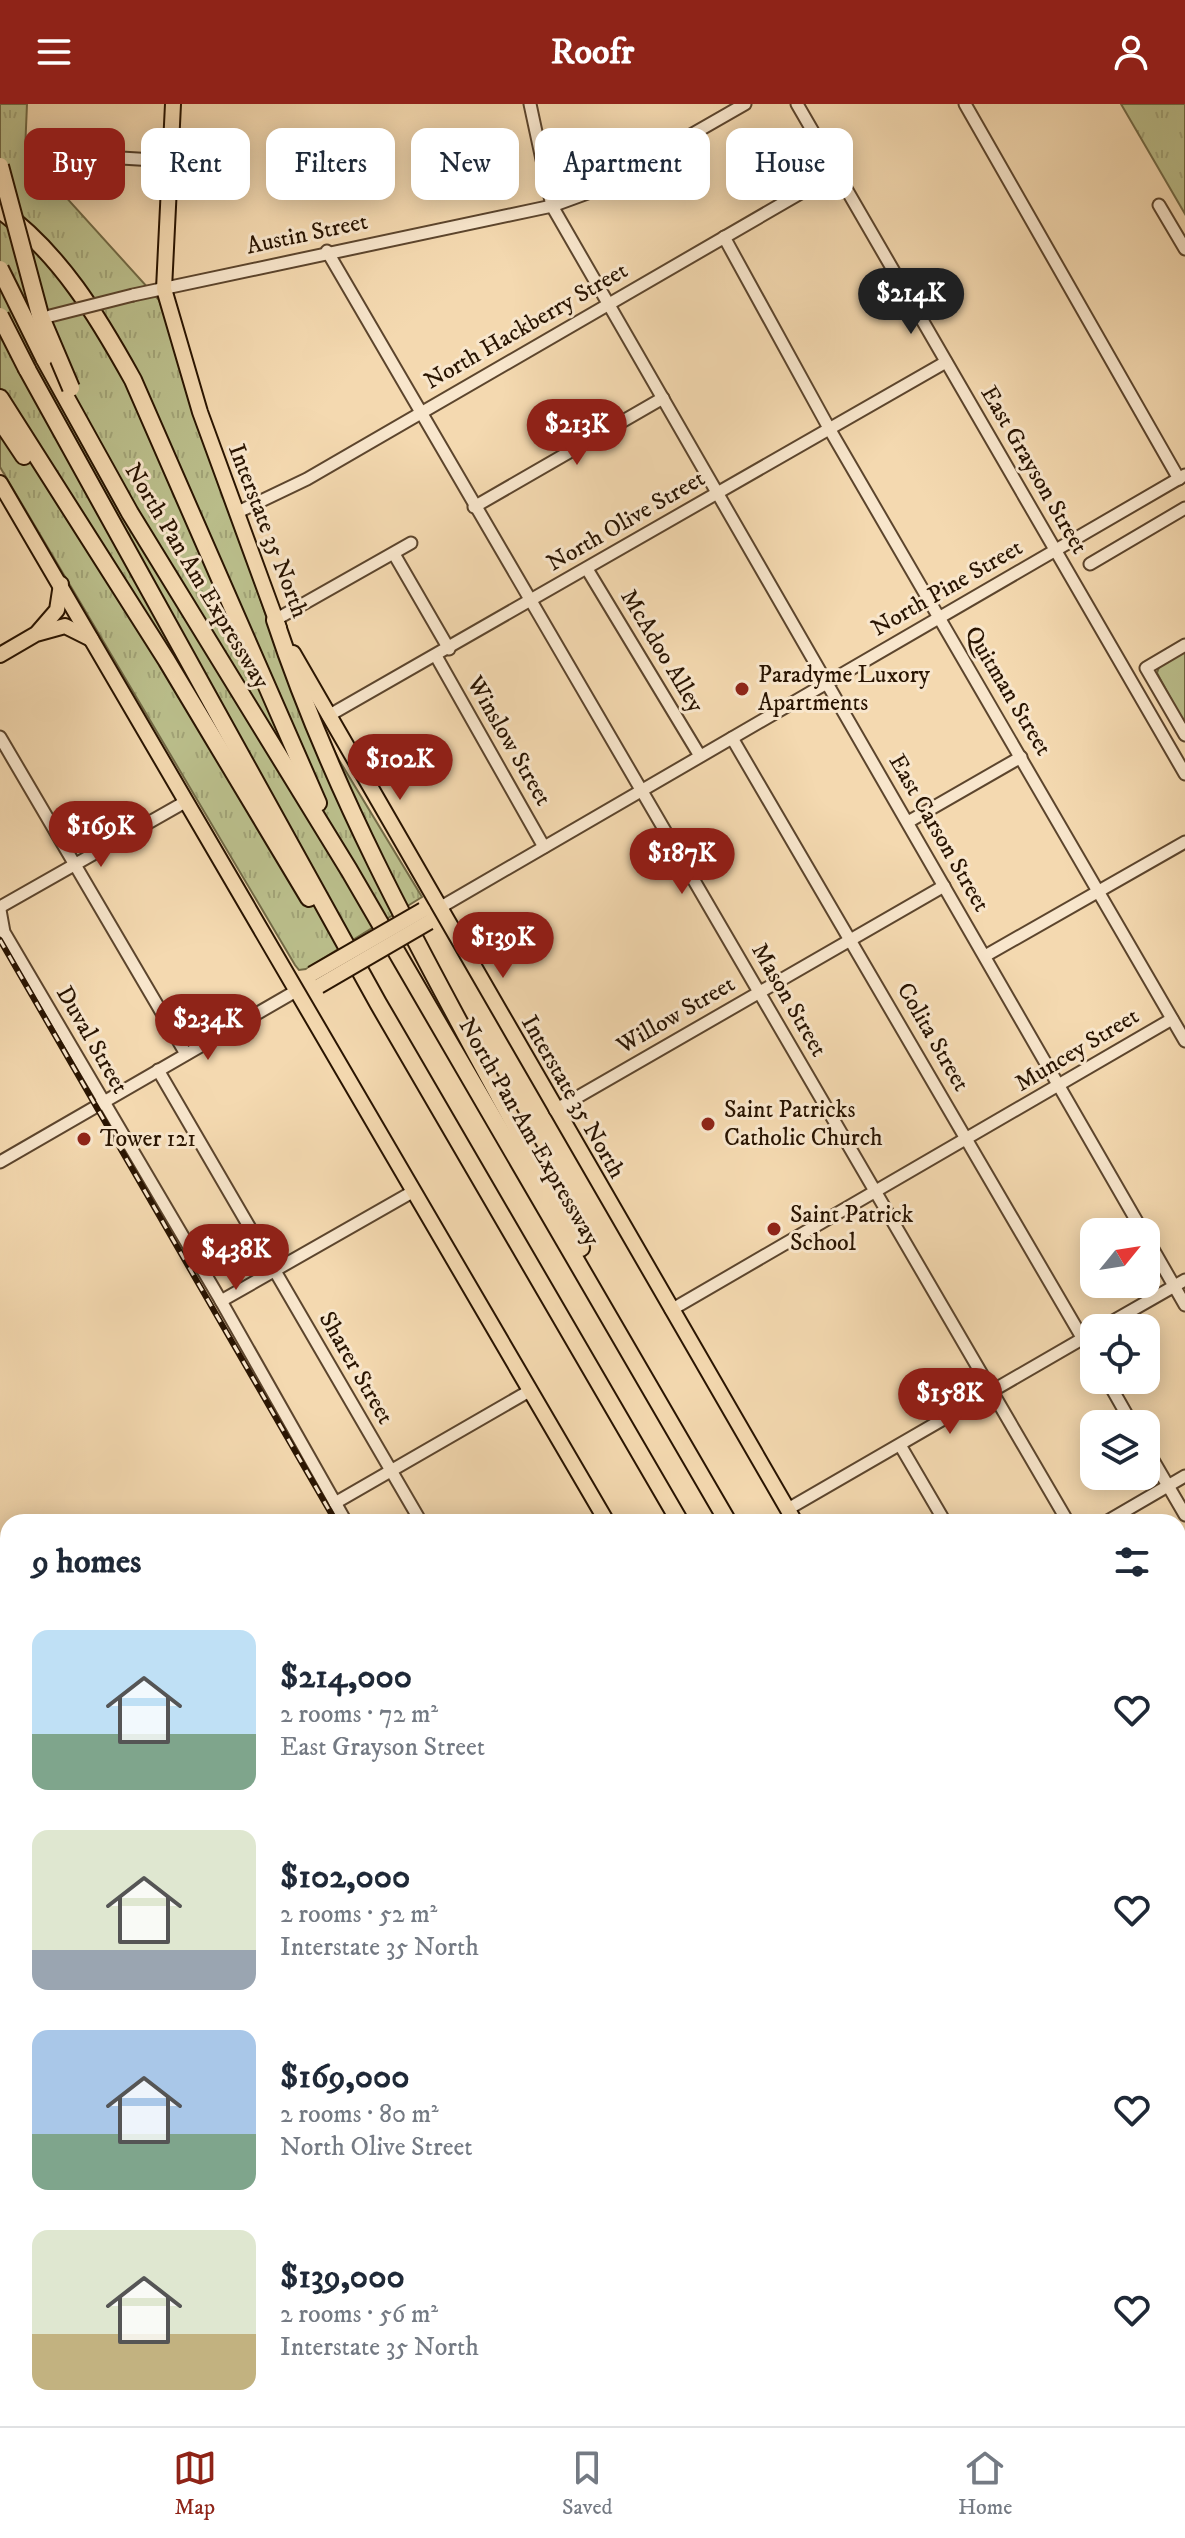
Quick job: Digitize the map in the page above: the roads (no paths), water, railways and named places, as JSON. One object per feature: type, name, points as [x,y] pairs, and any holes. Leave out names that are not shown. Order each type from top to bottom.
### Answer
[{"type":"highway","points":[[0,166],[32,289],[71,388],[145,521],[154,549]]},
{"type":"highway","points":[[0,210],[57,263],[98,319],[133,380],[349,870]]},
{"type":"highway","name":"North Pan Am Expressway","points":[[0,269],[44,358],[130,513],[349,870],[725,1514]]},
{"type":"highway","name":"North Pan Am Expressway","points":[[0,316],[378,1003],[675,1514]]},
{"type":"highway","points":[[0,398],[22,442],[207,730],[283,858],[378,1003]]},
{"type":"highway","points":[[0,420],[22,442]]},
{"type":"highway","points":[[275,620],[302,695],[381,869],[588,1262],[619,1333]]},
{"type":"highway","points":[[635,1445],[669,1514]]},
{"type":"main road","name":"Interstate 35 North","points":[[172,128],[173,104]]},
{"type":"main road","name":"Interstate 35 North","points":[[169,200],[164,289],[177,342],[275,620],[791,1514]]},
{"type":"main road","points":[[0,483],[602,1514]]},
{"type":"main road","points":[[36,634],[57,610],[61,584]]},
{"type":"main road","points":[[0,655],[36,634],[65,626],[94,641]]},
{"type":"main road","name":"North Pine Street","points":[[296,991],[441,907]]},
{"type":"street","name":"East Carson Street","points":[[530,104],[552,206],[1136,1218]]},
{"type":"street","name":"Austin Street","points":[[0,330],[133,295],[327,251],[552,206],[593,191],[745,104]]},
{"type":"street","name":"East Grayson Street","points":[[797,104],[811,128]]},
{"type":"street","points":[[965,104],[1182,477]]},
{"type":"street","name":"North Hackberry Street","points":[[236,513],[307,479],[788,200]]},
{"type":"street","name":"East Grayson Street","points":[[853,200],[1185,774]]},
{"type":"street","points":[[1159,205],[1185,249]]},
{"type":"street","name":"Quitman Street","points":[[724,237],[830,430],[1185,1041]]},
{"type":"street","name":"Mason Street","points":[[327,251],[528,602],[1063,1514]]},
{"type":"street","name":"North Olive Street","points":[[328,716],[946,362]]},
{"type":"street","points":[[474,507],[663,398]]},
{"type":"street","name":"North Pine Street","points":[[441,907],[1182,477]]},
{"type":"street","points":[[1090,564],[1185,508]]},
{"type":"street","points":[[275,620],[411,543]]},
{"type":"street","points":[[394,554],[449,649]]},
{"type":"street","name":"McAdoo Alley","points":[[587,569],[700,756]]},
{"type":"street","points":[[1185,645],[1146,668],[1185,735]]},
{"type":"street","name":"Winslow Street","points":[[436,656],[544,847]]},
{"type":"street","points":[[0,737],[186,1054]]},
{"type":"street","name":"Colita Street","points":[[732,738],[1080,1335]]},
{"type":"street","points":[[908,822],[1021,757]]},
{"type":"street","points":[[0,909],[185,802]]},
{"type":"street","points":[[985,956],[1185,842]]},
{"type":"street","name":"Willow Street","points":[[555,1110],[944,886]]},
{"type":"street","name":"Duval Street","points":[[0,909],[4,932],[221,1301],[341,1514]]},
{"type":"street","name":"North Pine Street","points":[[0,1162],[296,991]]},
{"type":"street","name":"Muncey Street","points":[[671,1310],[967,1141],[1172,1019]]},
{"type":"street","name":"Sharer Street","points":[[158,1070],[416,1514]]},
{"type":"street","points":[[221,1301],[414,1191]]},
{"type":"street","name":"East Carson Street","points":[[1160,1255],[1180,1284],[1185,1305]]},
{"type":"street","points":[[1126,1314],[1180,1284]]},
{"type":"street","points":[[795,1514],[900,1445],[1080,1339]]},
{"type":"street","points":[[335,1503],[531,1390]]},
{"type":"street","points":[[900,1445],[940,1514]]},
{"type":"street","points":[[1160,1472],[1184,1514]]},
{"type":"street","points":[[1120,1514],[1185,1476]]},
{"type":"railway","points":[[0,940],[331,1514]]},
{"type":"place","name":"Paradyme Luxory Apartments","points":[[742,689]]},
{"type":"place","name":"Saint Patricks Catholic Church","points":[[708,1124]]},
{"type":"place","name":"Tower 121","points":[[84,1139]]},
{"type":"place","name":"Saint Patrick School","points":[[774,1229]]}]
